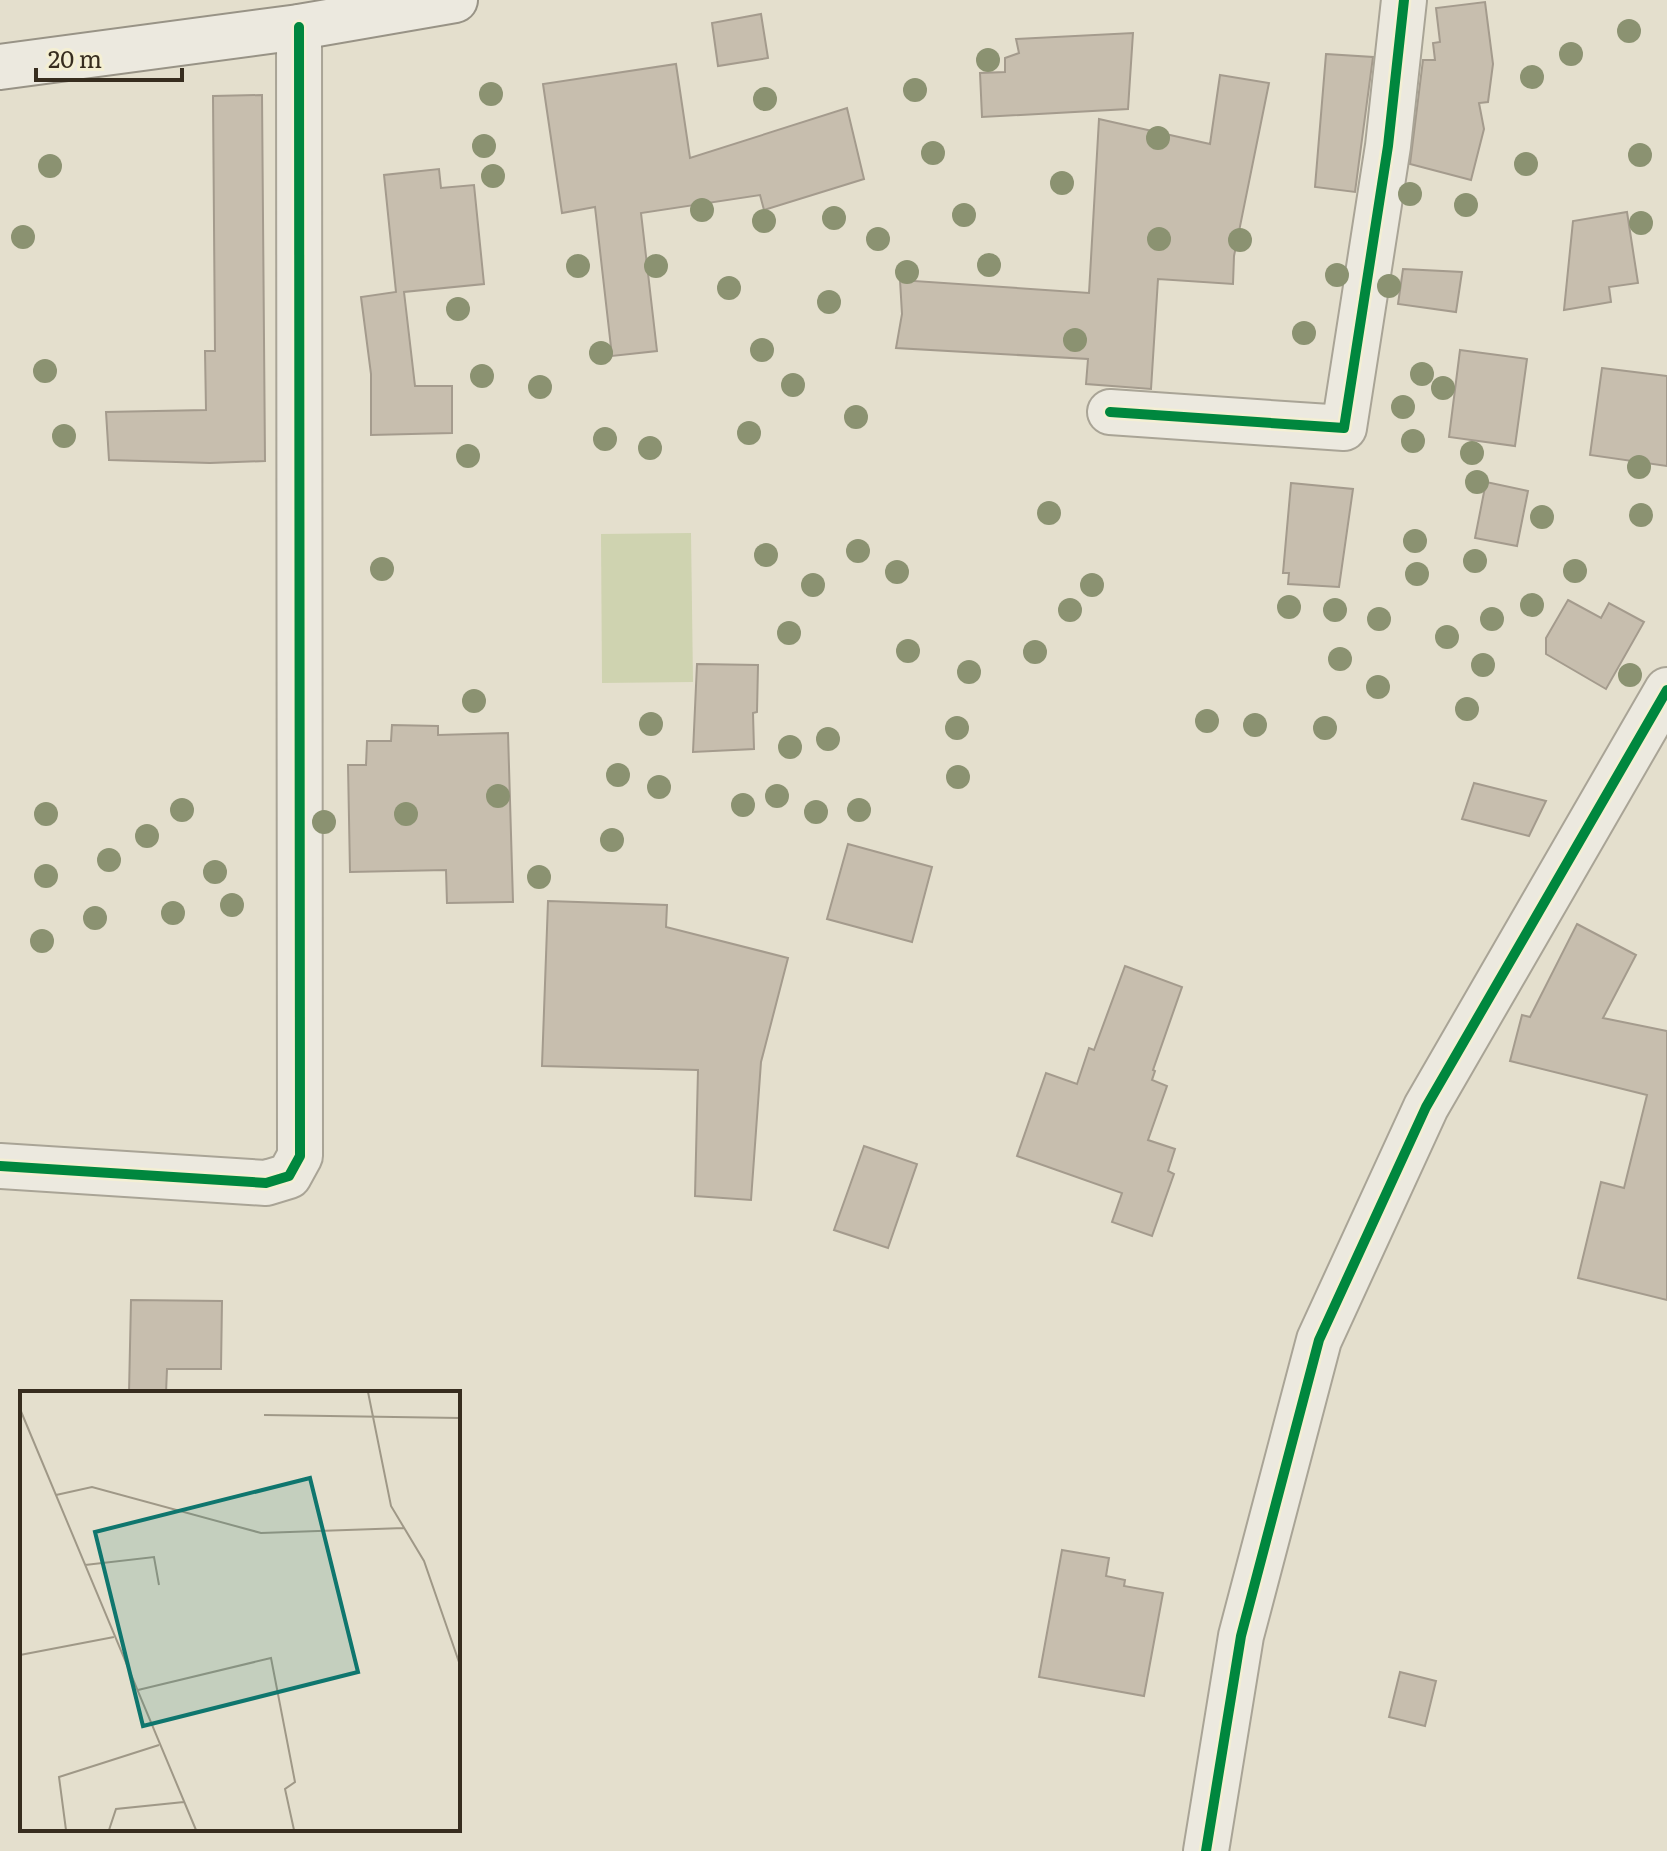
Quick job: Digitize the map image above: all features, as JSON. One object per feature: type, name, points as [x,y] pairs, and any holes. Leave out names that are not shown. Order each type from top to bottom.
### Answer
[{"type":"street","points":[[0,67],[299,27],[455,0]]},
{"type":"street","points":[[1110,412],[1344,428],[1388,146],[1404,0]]},
{"type":"street","points":[[0,1166],[266,1183],[289,1176],[300,1156],[299,27]]},
{"type":"street","points":[[1206,1851],[1241,1636],[1319,1340],[1426,1107],[1667,690]]},
{"type":"green space","points":[[691,533],[693,682],[602,683],[601,534]]},
{"type":"building","points":[[1485,2],[1493,64],[1488,102],[1479,103],[1484,129],[1471,180],[1410,164],[1423,60],[1435,60],[1433,43],[1440,42],[1436,8]]},
{"type":"building","points":[[761,14],[768,58],[718,66],[712,23]]},
{"type":"building","points":[[1133,33],[1128,109],[982,117],[980,73],[1005,72],[1005,58],[1019,53],[1016,39]]},
{"type":"building","points":[[1326,54],[1373,57],[1355,192],[1315,187]]},
{"type":"building","points":[[676,64],[690,158],[847,108],[864,179],[764,210],[760,195],[641,213],[657,351],[612,356],[595,207],[562,213],[543,84]]},
{"type":"building","points":[[1220,75],[1269,83],[1234,256],[1233,284],[1158,279],[1151,389],[1086,384],[1088,359],[896,348],[902,314],[900,280],[1089,293],[1099,119],[1210,144]]},
{"type":"building","points":[[262,95],[265,461],[109,460],[106,412],[206,410],[205,351],[215,351],[213,96]]},
{"type":"building","points":[[439,169],[441,188],[474,185],[484,284],[404,292],[415,386],[452,386],[452,433],[371,435],[371,374],[361,297],[396,292],[384,175]]},
{"type":"building","points":[[1627,212],[1638,283],[1609,287],[1611,302],[1564,310],[1573,221]]},
{"type":"building","points":[[1403,269],[1462,272],[1456,312],[1398,304]]},
{"type":"building","points":[[1460,350],[1527,359],[1515,446],[1449,437]]},
{"type":"building","points":[[1602,368],[1667,376],[1667,466],[1590,455]]},
{"type":"building","points":[[1486,482],[1528,491],[1517,546],[1475,538]]},
{"type":"building","points":[[1291,483],[1353,489],[1339,587],[1288,584],[1289,573],[1283,573]]},
{"type":"building","points":[[1568,600],[1601,618],[1609,603],[1644,622],[1606,689],[1546,654],[1546,638]]},
{"type":"building","points":[[697,664],[758,665],[757,712],[753,713],[754,749],[693,752]]},
{"type":"building","points":[[392,725],[438,726],[438,735],[508,733],[513,902],[447,903],[446,870],[350,872],[348,765],[366,765],[367,741],[391,741]]},
{"type":"building","points":[[1474,783],[1546,801],[1529,836],[1462,819]]},
{"type":"building","points":[[848,844],[932,867],[912,942],[827,919]]},
{"type":"building","points":[[548,901],[667,905],[666,927],[788,958],[761,1062],[751,1200],[695,1196],[698,1070],[542,1066]]},
{"type":"building","points":[[1577,924],[1636,955],[1603,1018],[1667,1031],[1667,1300],[1578,1278],[1601,1182],[1624,1188],[1647,1095],[1510,1061],[1522,1015],[1530,1017]]},
{"type":"building","points":[[1125,966],[1182,987],[1153,1070],[1152,1080],[1167,1086],[1148,1140],[1175,1149],[1168,1171],[1174,1174],[1152,1236],[1112,1222],[1122,1193],[1017,1156],[1046,1073],[1077,1084],[1089,1048],[1094,1050]]},
{"type":"building","points":[[864,1146],[917,1164],[888,1248],[834,1230]]},
{"type":"building","points":[[131,1300],[222,1301],[221,1369],[167,1369],[166,1391],[129,1391]]},
{"type":"building","points":[[1062,1550],[1109,1558],[1106,1576],[1125,1580],[1124,1586],[1163,1593],[1144,1696],[1039,1677]]},
{"type":"building","points":[[1400,1672],[1436,1681],[1425,1726],[1389,1717]]},
{"type":"cycle path","points":[[1110,412],[1344,428],[1388,146],[1404,0]]},
{"type":"cycle path","points":[[0,1166],[266,1183],[289,1176],[300,1156],[299,27]]},
{"type":"cycle path","points":[[1206,1851],[1241,1636],[1319,1340],[1426,1107],[1667,690]]}]
